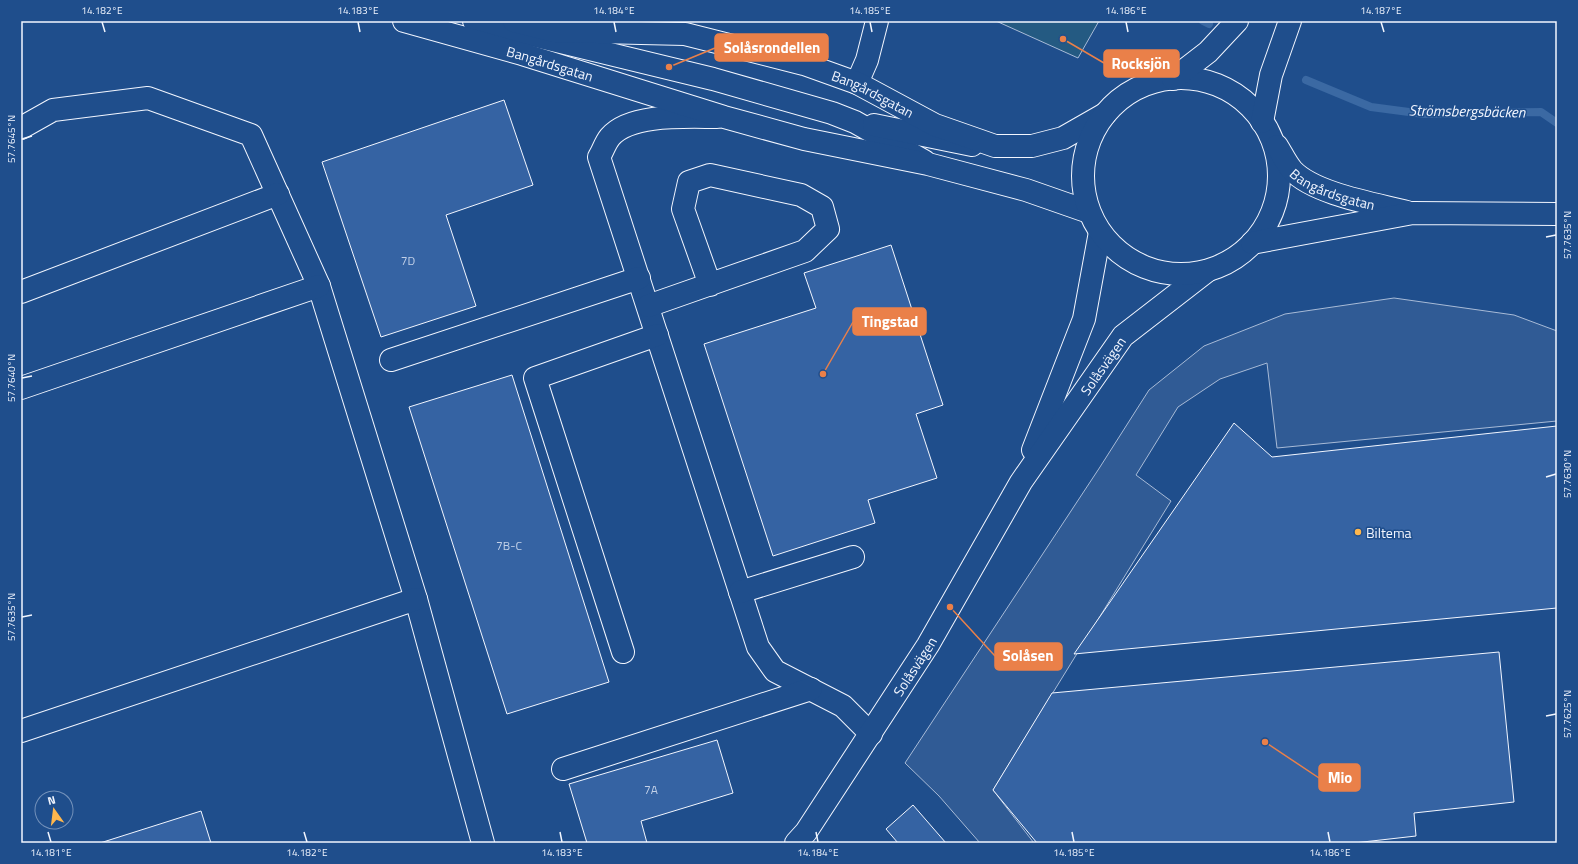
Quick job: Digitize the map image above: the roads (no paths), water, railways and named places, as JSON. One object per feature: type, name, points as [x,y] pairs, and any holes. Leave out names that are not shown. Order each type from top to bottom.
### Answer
[{"type":"main road","name":"Bangårdsgatan","points":[[404,21],[522,54],[724,117],[804,139],[928,164],[1026,190],[1089,212]]},
{"type":"main road","name":"Bangårdsgatan","points":[[474,21],[713,78],[761,91],[855,122],[928,164]]},
{"type":"main road","name":"Bangårdsgatan","points":[[514,21],[554,31],[686,34],[804,64],[857,83],[935,125],[995,146],[1032,146],[1063,138],[1105,114]]},
{"type":"main road","points":[[857,83],[868,60],[877,21]]},
{"type":"main road","points":[[1237,21],[1235,26],[1208,52],[1173,79],[1148,84],[1124,96],[1105,114],[1091,136],[1084,161],[1083,187],[1089,212],[1100,232],[1120,254],[1147,268],[1177,274],[1207,271],[1224,264],[1239,255],[1252,243],[1266,225],[1275,204],[1278,182],[1277,159],[1266,130],[1271,75],[1290,21]]},
{"type":"main road","name":"Bangårdsgatan","points":[[1173,79],[1199,80],[1223,88],[1245,102],[1266,130],[1292,170],[1312,184],[1344,195],[1413,213]]},
{"type":"main road","points":[[21,128],[54,110],[148,98],[251,135],[319,286],[416,599],[483,843]]},
{"type":"main road","points":[[724,117],[684,117],[636,122],[625,125],[610,137],[599,157],[758,647],[775,671],[843,706],[871,734]]},
{"type":"main road","points":[[855,122],[978,146],[995,146]]},
{"type":"main road","points":[[648,306],[710,285],[805,251],[828,229],[822,207],[801,195],[710,175],[689,182],[683,209],[710,285]]},
{"type":"main road","points":[[21,292],[278,194]]},
{"type":"main road","name":"Bangårdsgatan","points":[[1252,243],[1413,213],[1557,214]]},
{"type":"main road","name":"Solåsvägen","points":[[1021,482],[1084,319],[1100,232]]},
{"type":"main road","name":"Solåsvägen","points":[[796,843],[806,832],[928,645],[1021,482],[1123,336],[1207,271]]},
{"type":"main road","points":[[391,360],[639,278]]},
{"type":"main road","points":[[21,388],[319,286]]},
{"type":"main road","points":[[623,652],[535,378],[657,335]]},
{"type":"main road","points":[[740,592],[853,557]]},
{"type":"main road","points":[[21,731],[416,599]]},
{"type":"main road","points":[[563,769],[811,689]]},
{"type":"waterway","name":"Strömsbergsbäcken","points":[[1203,21],[1209,24]]},
{"type":"waterway","name":"Strömsbergsbäcken","points":[[1306,80],[1371,107],[1424,114],[1541,112],[1557,123]]},
{"type":"place","name":"Rocksjön","points":[[1063,39]]},
{"type":"place","name":"Solåsrondellen","points":[[669,67]]},
{"type":"place","name":"Tingstad","points":[[823,374]]},
{"type":"place","name":"Biltema","points":[[1358,532]]},
{"type":"place","name":"Solåsen","points":[[950,607]]},
{"type":"place","name":"Mio","points":[[1265,742]]}]
